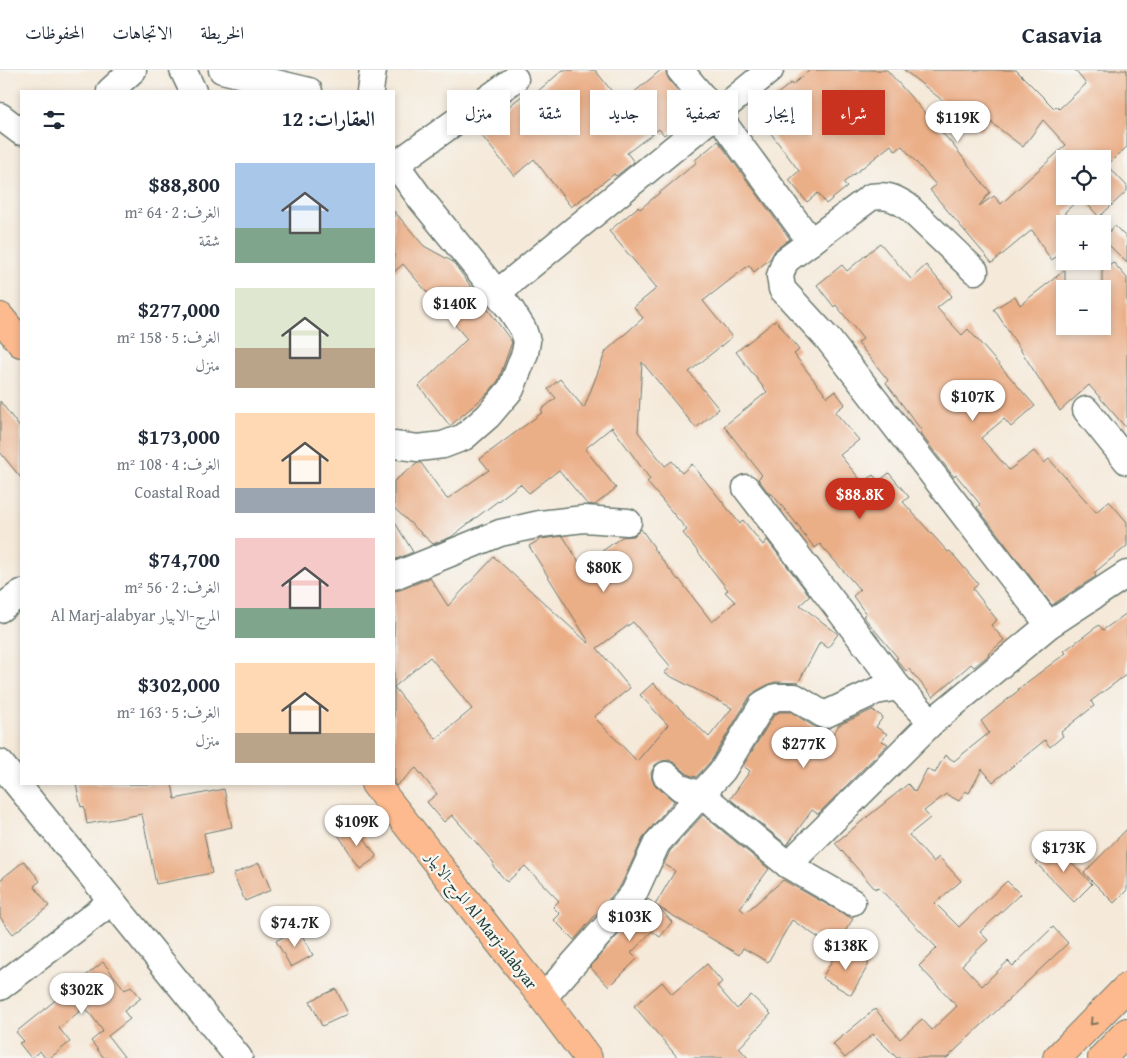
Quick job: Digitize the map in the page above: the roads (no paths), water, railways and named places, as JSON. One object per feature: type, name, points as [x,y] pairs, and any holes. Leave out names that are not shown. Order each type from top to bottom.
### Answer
[{"type":"main road","name":"المرج-الابيار Al Marj-alabyar","points":[[376,785],[588,1058]]},
{"type":"main road","points":[[1058,1058],[1127,987]]},
{"type":"main road","points":[[1102,1058],[1127,1032]]},
{"type":"street","points":[[111,90],[133,70]]},
{"type":"street","points":[[183,70],[193,90]]},
{"type":"street","points":[[222,70],[305,90]]},
{"type":"street","points":[[370,90],[373,70]]},
{"type":"street","points":[[680,70],[697,90]]},
{"type":"street","points":[[738,97],[770,70]]},
{"type":"street","points":[[395,446],[418,448],[443,445],[464,438],[488,416],[511,389],[525,354],[527,341],[515,317],[395,164],[514,79]]},
{"type":"street","points":[[0,116],[20,131]]},
{"type":"street","points":[[497,293],[691,135]]},
{"type":"street","points":[[732,135],[811,242]]},
{"type":"street","points":[[975,271],[907,206],[894,198],[884,195],[871,197],[785,261],[780,276],[782,289],[828,339],[1049,625]]},
{"type":"street","points":[[1086,410],[1127,461]]},
{"type":"street","points":[[746,488],[898,687],[932,722]]},
{"type":"street","points":[[395,576],[500,533],[540,524],[584,519],[628,522]]},
{"type":"street","points":[[788,865],[932,722],[1049,625],[1127,574]]},
{"type":"street","points":[[0,609],[20,594]]},
{"type":"street","points":[[543,998],[634,893],[657,843],[723,770],[763,704],[776,697],[795,697],[824,715],[876,691],[898,687]]},
{"type":"street","points":[[0,763],[239,1058]]},
{"type":"street","points":[[666,775],[682,788],[702,795],[788,865],[852,902]]},
{"type":"street","points":[[0,987],[111,902]]}]
